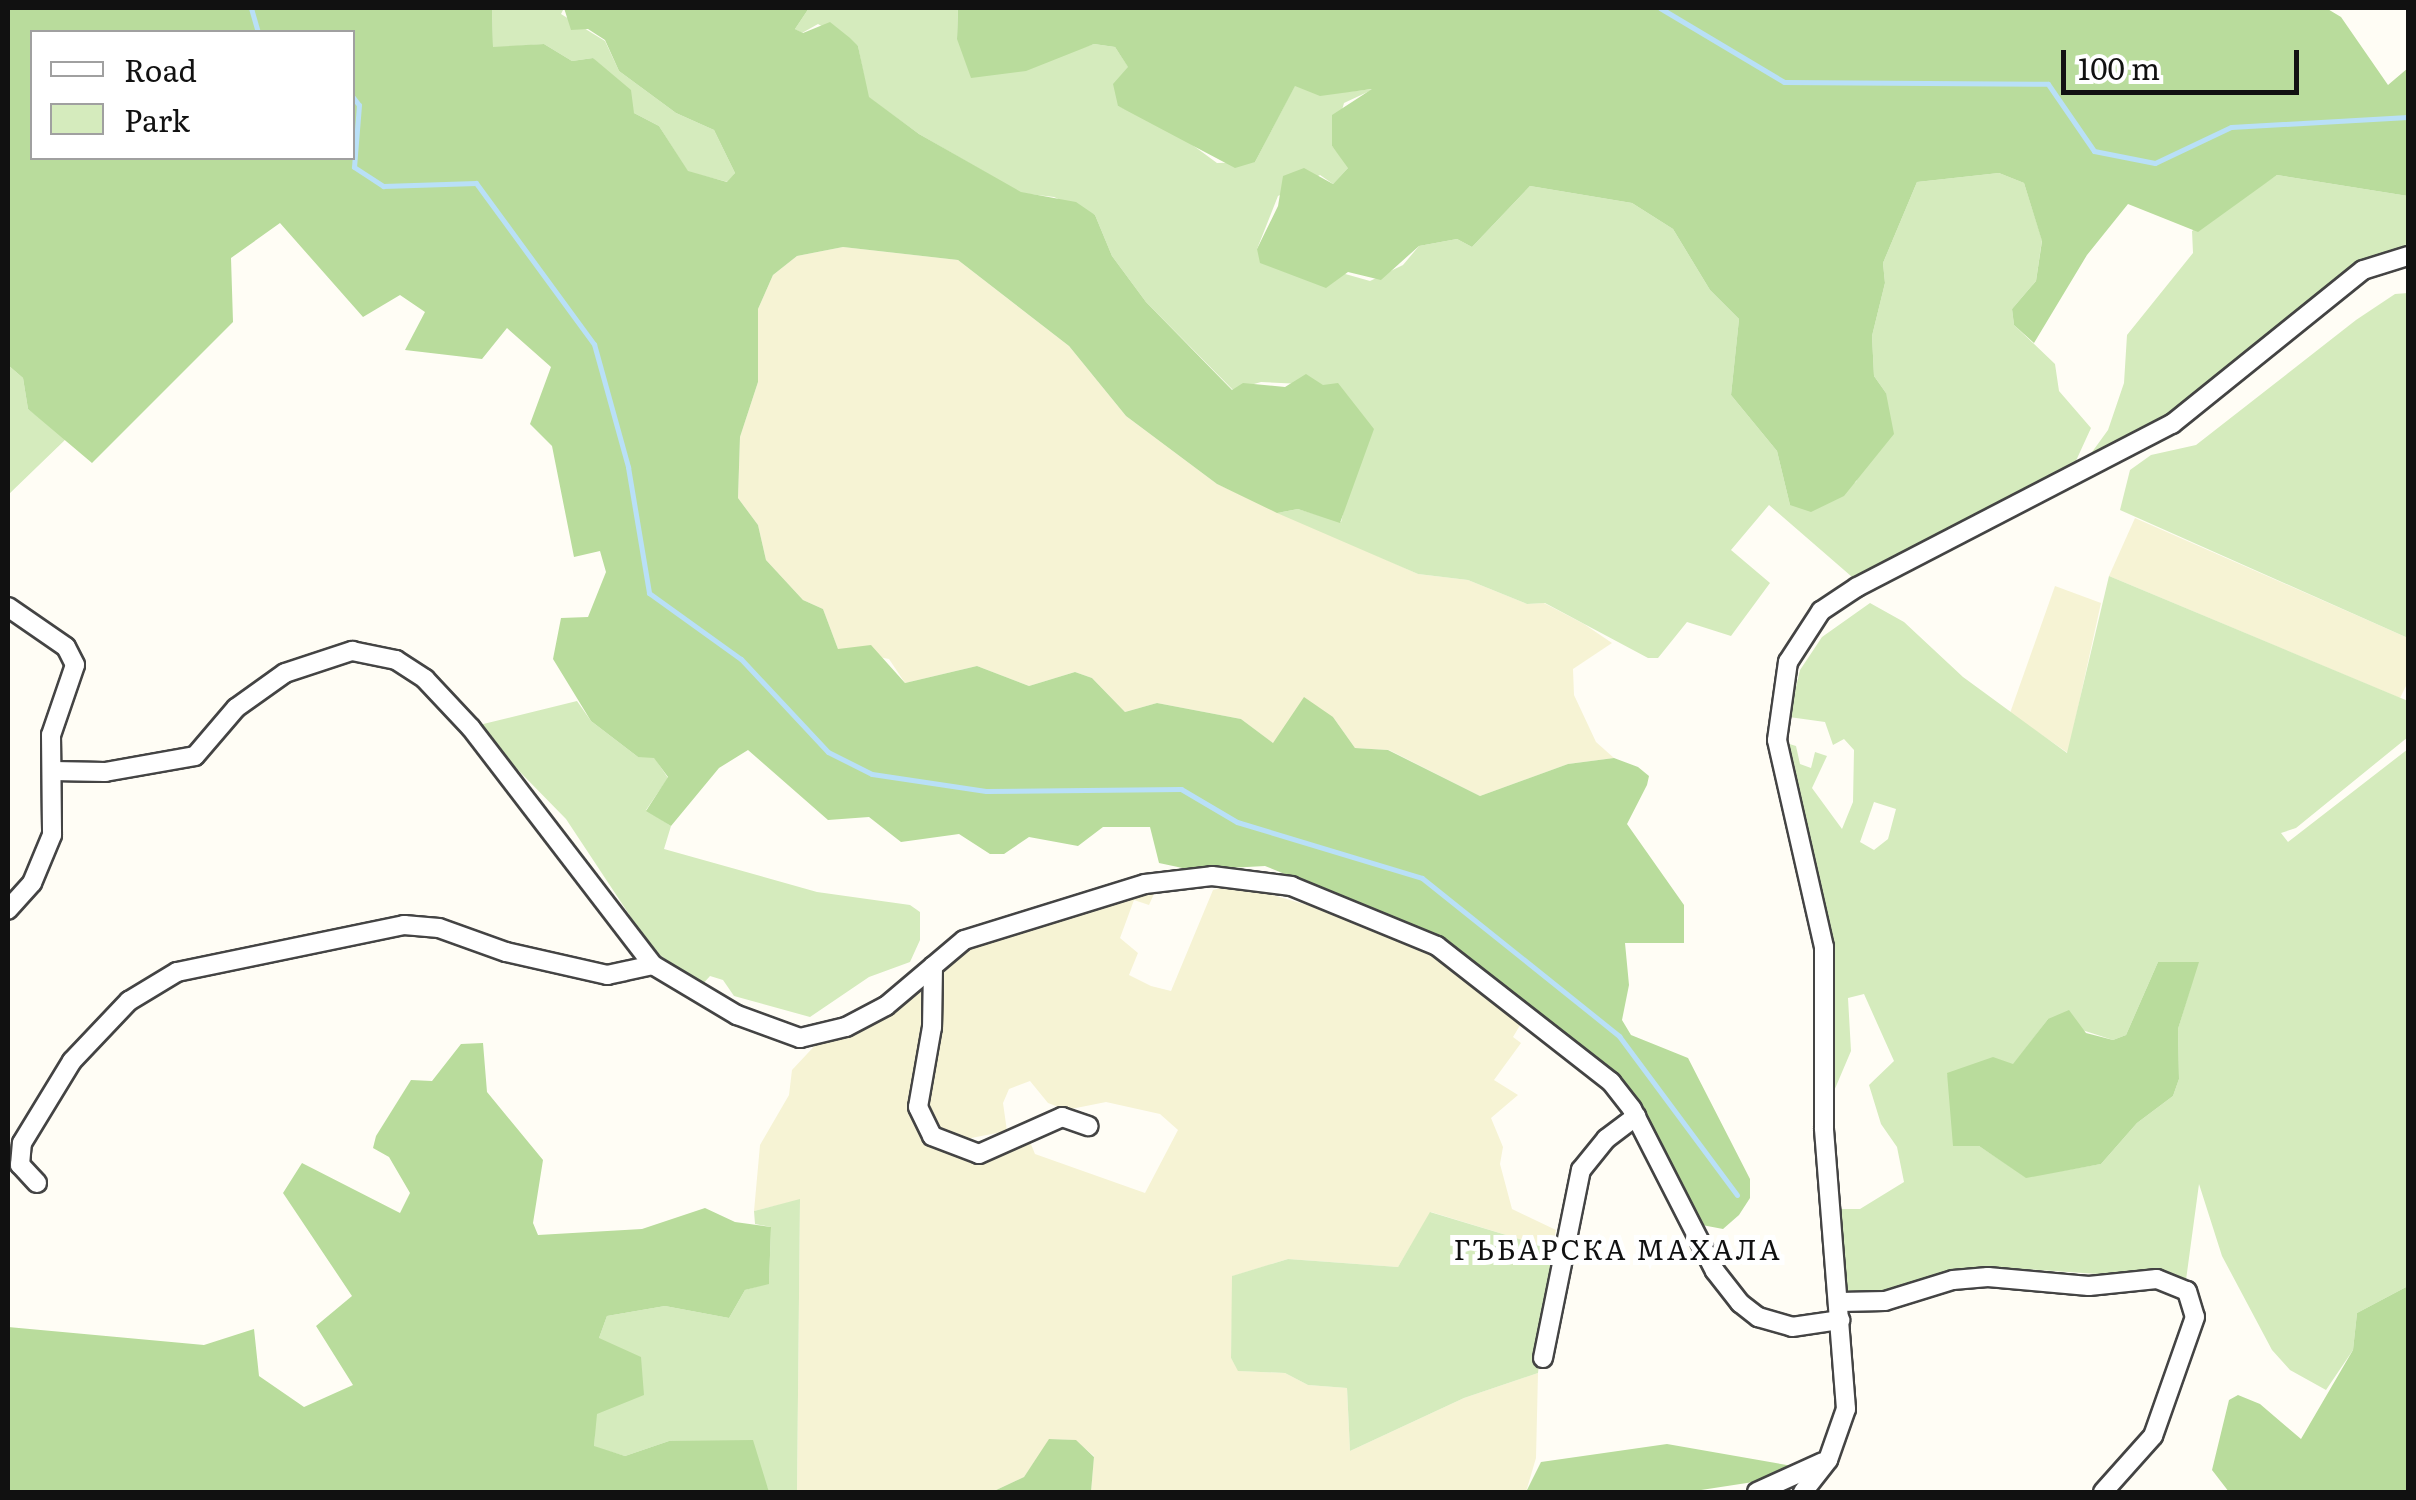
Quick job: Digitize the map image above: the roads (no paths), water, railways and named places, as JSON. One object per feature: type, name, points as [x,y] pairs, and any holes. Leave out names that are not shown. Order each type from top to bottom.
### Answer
[{"type":"street","points":[[1803,1492],[1828,1460],[1846,1409],[1824,1128],[1824,947],[1777,740],[1788,662],[1820,612],[1856,587],[2172,424],[2363,270],[2408,256]]},
{"type":"street","points":[[8,606],[73,655],[51,735],[54,817],[44,859],[8,910]]},
{"type":"street","points":[[53,771],[105,772],[195,756],[236,708],[285,673],[352,651],[372,652],[425,679],[471,728],[653,965],[736,1015],[800,1038],[846,1027],[886,1006],[964,940],[1144,884],[1212,876],[1272,882],[1437,946],[1611,1082],[1636,1116],[1716,1271],[1740,1303],[1792,1327],[1953,1280],[1988,1278],[2089,1286],[2157,1279],[2187,1291],[2195,1317],[2153,1436],[2103,1492]]},
{"type":"street","points":[[37,1183],[20,1165],[22,1143],[72,1062],[129,1001],[177,972],[404,925],[439,928],[506,952],[607,975],[653,965]]},
{"type":"street","points":[[933,966],[932,1027],[918,1107],[932,1136],[979,1154],[1062,1117],[1088,1126]]},
{"type":"street","points":[[1543,1358],[1581,1170],[1606,1138],[1636,1116]]},
{"type":"street","points":[[1757,1492],[1828,1460]]},
{"type":"waterway","points":[[251,8],[257,30]]},
{"type":"waterway","points":[[1660,8],[1784,82],[2048,84],[2094,151],[2155,163],[2231,127],[2408,117]]},
{"type":"waterway","points":[[355,100],[359,105],[355,155]]},
{"type":"waterway","points":[[355,160],[354,167],[383,186],[476,183],[594,344],[628,467],[649,593],[741,659],[828,752],[872,774],[986,791],[1181,789],[1237,822],[1422,878],[1619,1036],[1737,1195]]},
{"type":"district","name":"ГЪБАРСКА МАХАЛА","points":[[1618,1248]]}]
